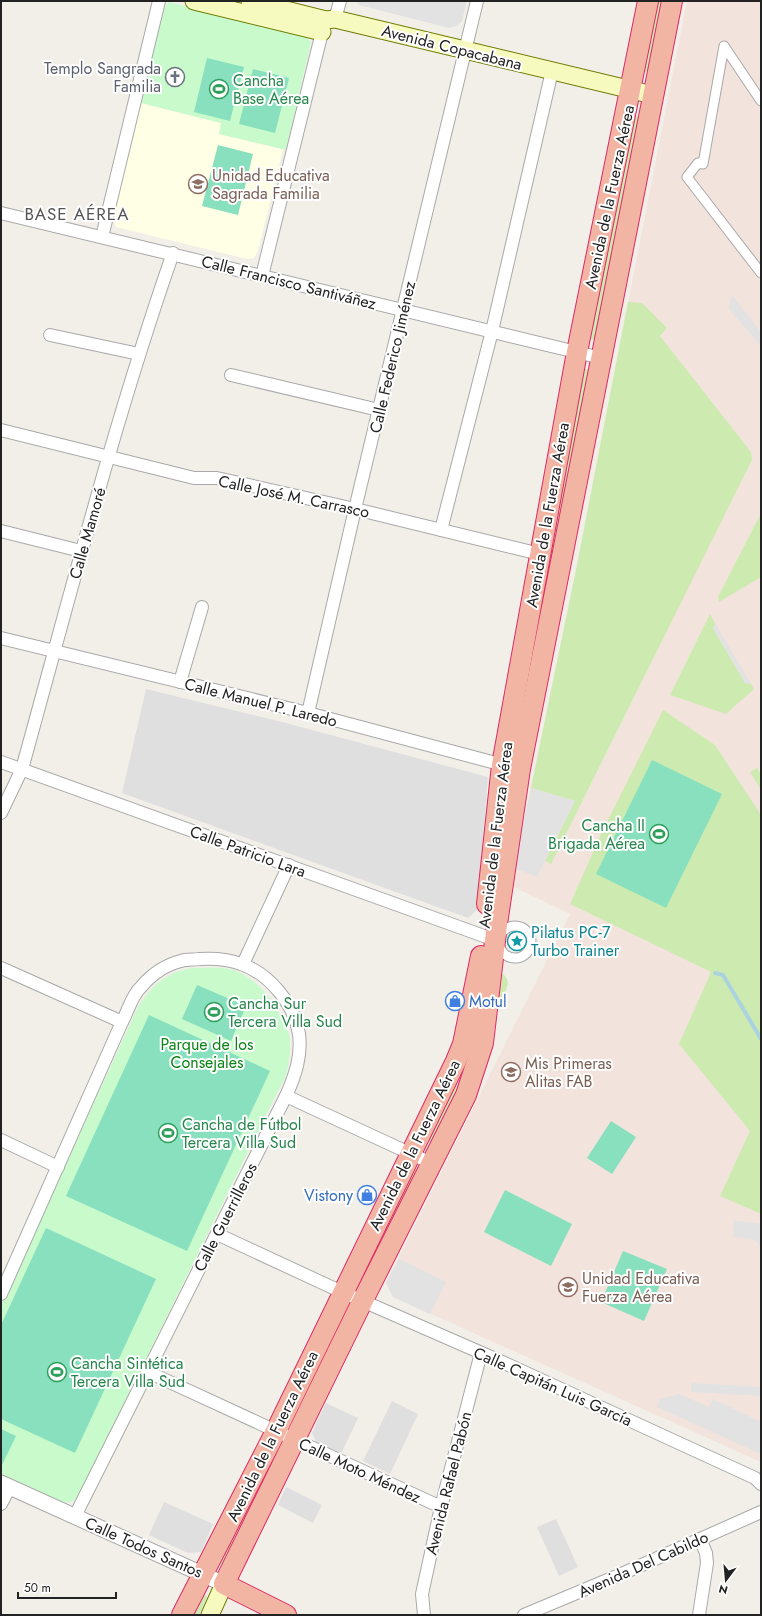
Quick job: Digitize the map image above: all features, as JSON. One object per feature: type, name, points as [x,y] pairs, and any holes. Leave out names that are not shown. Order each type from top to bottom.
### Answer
[{"type":"highway","name":"Avenida de la Fuerza Aérea","points":[[224,1584],[363,1300],[466,1095],[481,1050],[496,934],[511,767],[540,554],[577,352],[648,1]]},
{"type":"highway","name":"Avenida de la Fuerza Aérea","points":[[511,767],[601,358],[672,1]]},
{"type":"highway","name":"Avenida de la Fuerza Aérea","points":[[182,1615],[276,1431],[463,1044],[481,955],[496,934]]},
{"type":"highway","name":"Calle Todos Santos","points":[[224,1584],[286,1615]]},
{"type":"main road","name":"Avenida Copacabana","points":[[194,1],[466,50],[631,91],[653,95]]},
{"type":"main road","name":"Avenida Copacabana","points":[[250,1],[328,24]]},
{"type":"main road","name":"Avenida de la Fuerza Aérea","points":[[210,1615],[224,1584]]},
{"type":"street","points":[[102,237],[159,1]]},
{"type":"street","points":[[262,276],[328,24],[340,1]]},
{"type":"street","name":"Calle Federico Jiménez","points":[[308,713],[355,508],[478,1]]},
{"type":"street","points":[[761,101],[724,46],[703,164],[698,163],[687,177],[761,273]]},
{"type":"street","points":[[441,530],[492,332],[552,71]]},
{"type":"street","name":"Calle Francisco Santiváñez","points":[[1,213],[173,253],[601,358]]},
{"type":"street","name":"Calle Mamoré","points":[[1,813],[22,769],[81,551],[108,458],[139,354],[173,253]]},
{"type":"street","points":[[50,335],[139,354]]},
{"type":"street","points":[[231,374],[379,410]]},
{"type":"street","name":"Calle José M. Carrasco","points":[[1,430],[108,458],[194,478],[216,478],[355,508],[540,554]]},
{"type":"street","points":[[1,531],[81,551]]},
{"type":"street","points":[[180,682],[202,607]]},
{"type":"street","name":"Calle Manuel P. Laredo","points":[[1,638],[308,713],[511,767]]},
{"type":"street","name":"Calle Patricio Lara","points":[[1,762],[289,865],[496,934]]},
{"type":"street","points":[[243,964],[289,865]]},
{"type":"street","name":"Calle Guerrilleros","points":[[1,1294],[122,1022],[139,988],[158,971],[181,961],[209,959],[232,961],[243,964],[270,983],[285,998],[294,1016],[299,1034],[297,1072],[75,1516]]},
{"type":"street","points":[[1,968],[122,1022]]},
{"type":"street","points":[[286,1096],[431,1163]]},
{"type":"street","points":[[1,1140],[58,1167]]},
{"type":"street","name":"Calle Capitán Luis García","points":[[217,1234],[755,1478],[761,1484]]},
{"type":"street","name":"Avenida Rafael Pabón","points":[[424,1615],[422,1594],[441,1507],[481,1353]]},
{"type":"street","name":"Calle Moto Méndez","points":[[148,1372],[441,1507]]},
{"type":"street","points":[[1,1504],[5,1485]]},
{"type":"street","name":"Calle Todos Santos","points":[[5,1485],[224,1584]]},
{"type":"street","name":"Avenida Del Cabildo","points":[[524,1615],[617,1576],[761,1512]]},
{"type":"street","points":[[699,1615],[707,1563],[706,1553],[700,1538]]},
{"type":"shaded area","points":[[356,1],[467,1],[462,21],[457,26],[449,28],[359,5]]},
{"type":"shaded area","points":[[687,1],[761,1],[761,1462],[393,1297],[386,1283],[570,914],[512,886],[514,868],[576,570]]},
{"type":"shaded area","name":"Unidad Educativa Sagrada Familia","points":[[141,103],[221,123],[219,134],[283,149],[258,251],[254,258],[247,259],[116,227],[113,219]]},
{"type":"shaded area","points":[[732,295],[761,332],[761,346],[728,308]]},
{"type":"shaded area","points":[[715,623],[751,684],[745,683],[713,628]]},
{"type":"shaded area","points":[[146,689],[282,722],[488,777],[477,910],[468,918],[122,793]]},
{"type":"shaded area","points":[[531,788],[575,801],[537,877],[514,868]]},
{"type":"shaded area","points":[[734,1220],[761,1224],[761,1247],[752,1239],[733,1237]]},
{"type":"shaded area","points":[[399,1259],[446,1282],[430,1314],[393,1297],[386,1283]]},
{"type":"shaded area","points":[[691,1383],[761,1387],[761,1396],[691,1392]]},
{"type":"shaded area","points":[[679,1394],[709,1407],[713,1399],[761,1422],[761,1454],[657,1407],[660,1399]]},
{"type":"shaded area","points":[[392,1401],[418,1414],[390,1474],[363,1461]]},
{"type":"shaded area","points":[[326,1403],[358,1418],[341,1454],[316,1442],[312,1433]]},
{"type":"shaded area","points":[[286,1487],[322,1505],[313,1523],[278,1505]]},
{"type":"shaded area","points":[[164,1502],[213,1524],[201,1552],[188,1553],[149,1535]]},
{"type":"shaded area","points":[[556,1519],[578,1567],[559,1576],[537,1527]]},
{"type":"green space","points":[[656,1],[666,1],[652,72],[643,71]]},
{"type":"green space","points":[[169,2],[303,35],[311,42],[286,150],[219,134],[221,123],[141,103],[164,7]]},
{"type":"green space","name":"Cancha Base Aérea","points":[[207,58],[244,67],[230,121],[194,112]]},
{"type":"green space","name":"Cancha Base Aérea","points":[[253,69],[289,78],[275,133],[239,124]]},
{"type":"green space","points":[[632,115],[642,117],[598,340],[589,339]]},
{"type":"green space","points":[[218,145],[253,154],[238,215],[202,206]]},
{"type":"green space","points":[[628,302],[642,303],[667,328],[660,336],[751,452],[752,460],[551,864],[545,861],[575,801],[531,788],[576,570]]},
{"type":"green space","points":[[582,368],[592,370],[519,744],[512,743]]},
{"type":"green space","points":[[761,513],[761,577],[719,602],[718,597]]},
{"type":"green space","points":[[710,614],[715,623],[713,628],[745,683],[751,684],[754,689],[726,714],[670,695]]},
{"type":"green space","points":[[663,710],[715,745],[761,815],[761,1214],[720,1196],[750,1131],[679,1044],[711,972],[570,904],[602,832]]},
{"type":"green space","name":"Cancha II Brigada Aérea","points":[[652,760],[722,794],[666,908],[596,874]]},
{"type":"green space","points":[[757,768],[761,775],[761,790],[750,772]]},
{"type":"green space","name":"Parque de los Consejales","points":[[193,968],[231,969],[252,980],[270,998],[290,1036],[290,1052],[286,1075],[78,1496],[71,1502],[62,1502],[1,1474],[1,1306],[137,1009],[148,993],[160,981],[175,973]]},
{"type":"green space","points":[[499,973],[506,977],[508,982],[501,1001],[490,1020]]},
{"type":"green space","name":"Cancha Sur Tercera Villa Sud","points":[[197,985],[246,1006],[231,1041],[182,1019]]},
{"type":"green space","name":"Cancha de Fútbol Tercera Villa Sud","points":[[149,1015],[270,1071],[187,1251],[66,1196]]},
{"type":"green space","points":[[455,1085],[457,1085],[457,1089],[432,1140],[428,1142],[427,1140]]},
{"type":"green space","points":[[611,1121],[636,1137],[612,1174],[587,1158]]},
{"type":"green space","points":[[414,1167],[417,1170],[358,1288],[356,1287]]},
{"type":"green space","points":[[505,1190],[572,1224],[551,1266],[484,1232]]},
{"type":"green space","name":"Cancha Sintética Tercera Villa Sud","points":[[46,1228],[156,1279],[75,1453],[1,1419],[1,1325]]},
{"type":"green space","points":[[623,1251],[667,1269],[644,1321],[601,1302]]},
{"type":"green space","points":[[1,1429],[16,1436],[1,1467]]},
{"type":"green space","points":[[279,1448],[280,1449],[223,1566],[221,1566],[220,1563]]},
{"type":"green space","points":[[204,1594],[207,1597],[199,1615],[192,1615]]},
{"type":"waterway","points":[[715,973],[723,975],[761,1039]]},
{"type":"place","name":"Templo Sangrada Familia","points":[[175,77]]},
{"type":"place","name":"Cancha Base Aérea","points":[[219,89]]},
{"type":"place","name":"Unidad Educativa Sagrada Familia","points":[[198,184]]},
{"type":"place","name":"Cancha II Brigada Aérea","points":[[659,834]]},
{"type":"place","name":"Pilatus PC-7 Turbo Trainer","points":[[517,941]]},
{"type":"place","name":"Motul","points":[[455,1001]]},
{"type":"place","name":"Cancha Sur Tercera Villa Sud","points":[[214,1012]]},
{"type":"place","name":"Mis Primeras Alitas FAB","points":[[511,1072]]},
{"type":"place","name":"Cancha de Fútbol Tercera Villa Sud","points":[[168,1133]]},
{"type":"place","name":"Vistony","points":[[367,1195]]},
{"type":"place","name":"Unidad Educativa Fuerza Aérea","points":[[568,1287]]},
{"type":"place","name":"Cancha Sintética Tercera Villa Sud","points":[[57,1372]]},
{"type":"district","name":"BASE AÉREA","points":[[77,214]]}]
